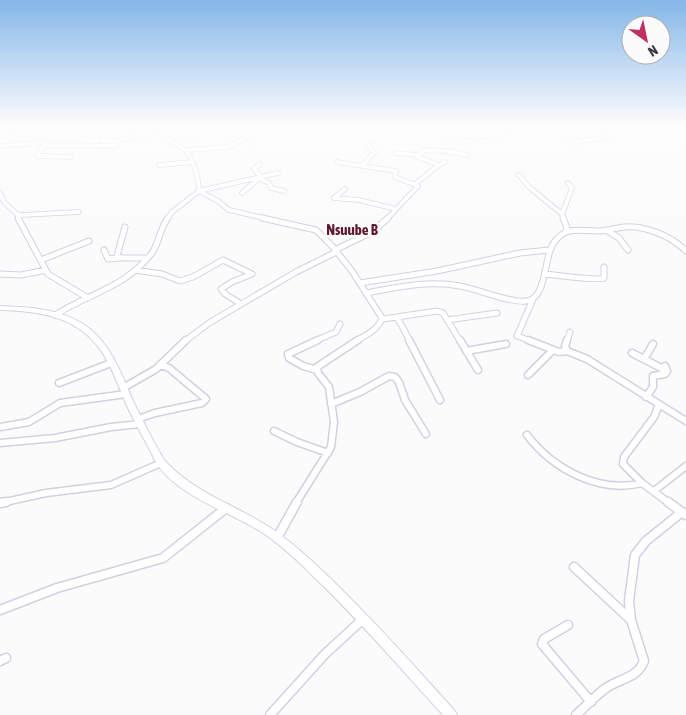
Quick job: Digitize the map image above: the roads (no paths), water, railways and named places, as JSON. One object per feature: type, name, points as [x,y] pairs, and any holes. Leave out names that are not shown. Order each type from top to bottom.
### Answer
[{"type":"street","points":[[190,158],[198,180],[199,191]]},
{"type":"street","points":[[362,166],[369,158]]},
{"type":"street","points":[[422,158],[439,165]]},
{"type":"street","points":[[159,165],[192,162]]},
{"type":"street","points":[[0,427],[29,422],[50,408],[60,404],[125,391],[161,365],[201,328],[296,272],[372,232],[418,187],[415,184],[395,177],[396,171],[337,162]]},
{"type":"street","points":[[415,184],[444,162]]},
{"type":"street","points":[[260,164],[254,169],[260,177],[269,183],[272,188],[284,191]]},
{"type":"street","points":[[55,315],[67,307],[114,286],[136,270],[156,247],[168,217],[178,206],[199,191],[278,173]]},
{"type":"street","points":[[520,175],[529,187],[562,214]]},
{"type":"street","points":[[242,194],[260,177]]},
{"type":"street","points":[[566,231],[562,214],[572,183]]},
{"type":"street","points":[[345,189],[334,198],[358,200],[396,210]]},
{"type":"street","points":[[199,191],[230,210],[316,230],[324,236],[360,283],[382,319]]},
{"type":"street","points":[[0,193],[4,202],[19,216],[50,276],[62,280],[88,298]]},
{"type":"street","points":[[19,216],[79,212]]},
{"type":"street","points":[[119,258],[117,254],[125,227]]},
{"type":"street","points":[[686,251],[682,246],[659,234],[636,228],[627,227],[606,230],[586,228],[566,231],[559,236],[549,250],[545,274],[517,336],[559,352],[567,351],[598,364],[646,397],[686,421]]},
{"type":"street","points":[[606,230],[619,238],[628,250]]},
{"type":"street","points":[[41,260],[89,241]]},
{"type":"street","points":[[104,250],[108,259],[147,258]]},
{"type":"street","points":[[360,283],[430,272],[520,253],[549,250]]},
{"type":"street","points":[[136,270],[162,274],[180,281],[193,277],[218,261],[225,260],[252,274],[232,282],[221,289],[225,294],[241,304]]},
{"type":"street","points":[[545,274],[579,276],[600,280],[604,278],[604,267]]},
{"type":"street","points":[[0,274],[20,275],[46,270]]},
{"type":"street","points":[[366,293],[432,283],[457,285],[517,301],[533,299]]},
{"type":"street","points":[[0,308],[26,309],[55,315],[78,324],[93,335],[112,363],[139,422],[162,463],[193,490],[277,538],[333,588],[450,715]]},
{"type":"street","points":[[382,319],[437,311],[443,313],[478,370]]},
{"type":"street","points":[[447,320],[497,313]]},
{"type":"street","points":[[397,317],[440,400]]},
{"type":"street","points":[[317,370],[318,365],[376,329],[382,319]]},
{"type":"street","points":[[277,538],[307,483],[328,453],[334,429],[329,387],[317,370],[303,366],[290,358],[288,354],[336,332],[340,324]]},
{"type":"street","points":[[567,351],[565,346],[570,332]]},
{"type":"street","points":[[466,351],[506,344]]},
{"type":"street","points":[[644,359],[653,344]]},
{"type":"street","points":[[528,375],[553,350]]},
{"type":"street","points":[[632,353],[666,369],[665,374],[653,376],[653,387],[646,397]]},
{"type":"street","points":[[59,383],[112,363]]},
{"type":"street","points":[[0,443],[54,438],[139,422],[206,401],[205,396],[169,368],[161,365]]},
{"type":"street","points":[[331,404],[360,392],[389,376],[395,377],[411,410],[426,434]]},
{"type":"street","points":[[576,715],[610,685],[633,676],[643,666],[644,661],[631,620],[629,587],[635,555],[646,541],[684,514],[642,483],[624,464],[623,460],[654,417],[659,405]]},
{"type":"street","points":[[274,431],[297,442],[328,453]]},
{"type":"street","points":[[527,435],[533,445],[579,478],[628,488],[642,483]]},
{"type":"street","points":[[0,503],[46,493],[111,485],[162,463]]},
{"type":"street","points":[[654,491],[686,466]]},
{"type":"street","points":[[0,610],[25,598],[79,580],[154,562],[163,558],[226,508]]},
{"type":"street","points":[[574,568],[631,620]]},
{"type":"street","points":[[275,713],[325,654],[362,620]]},
{"type":"street","points":[[568,625],[544,639],[542,644],[591,702]]},
{"type":"district","name":"Nsuube B","points":[[352,229]]}]
